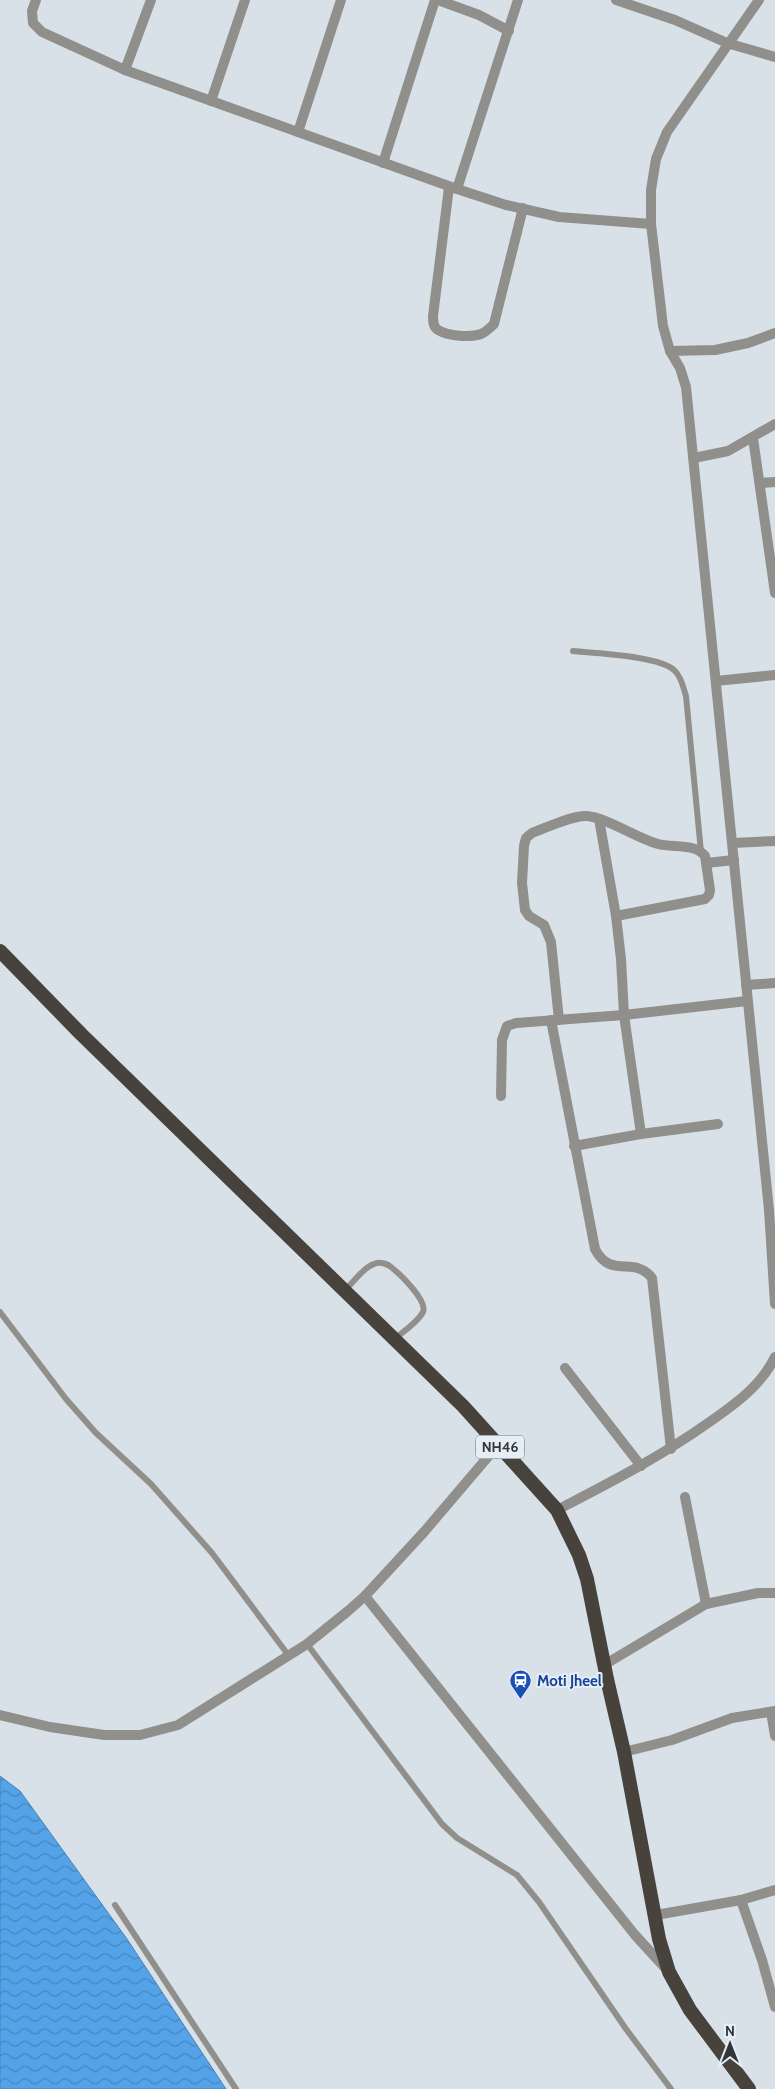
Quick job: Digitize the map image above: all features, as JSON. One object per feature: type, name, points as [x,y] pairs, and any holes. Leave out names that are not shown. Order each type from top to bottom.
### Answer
[{"type":"highway","name":"NH46","points":[[0,951],[81,1034],[463,1406],[557,1510],[579,1555],[587,1579],[624,1752],[659,1939],[669,1972],[690,2010],[750,2089]]},
{"type":"street","points":[[36,0],[32,11],[33,23],[42,32],[125,70],[453,188],[559,217],[651,224]]},
{"type":"street","points":[[125,70],[151,0]]},
{"type":"street","points":[[211,101],[245,0]]},
{"type":"street","points":[[298,132],[341,0]]},
{"type":"street","points":[[383,163],[436,0],[479,16],[509,31]]},
{"type":"street","points":[[518,0],[509,31],[453,188],[432,316],[438,330],[473,336],[483,333],[494,324],[523,208]]},
{"type":"street","points":[[616,0],[675,20],[727,44],[775,57]]},
{"type":"street","points":[[759,0],[667,132],[656,159],[651,190],[651,224],[663,326],[670,351],[680,368],[686,387],[733,843],[747,1001],[772,1209],[775,1303]]},
{"type":"street","points":[[670,351],[716,350],[748,343],[775,333]]},
{"type":"street","points":[[694,458],[728,451],[775,424]]},
{"type":"street","points":[[753,438],[775,593]]},
{"type":"street","points":[[760,483],[775,482]]},
{"type":"street","points":[[716,681],[775,675]]},
{"type":"street","points":[[616,916],[704,899],[709,896],[710,890],[706,863],[701,852],[695,848],[660,845],[599,819],[587,816],[578,817],[532,833],[526,838],[522,883],[525,910],[529,916],[544,925],[551,942],[555,1020],[574,1146],[595,1250],[598,1257],[611,1266],[639,1268],[648,1272],[652,1278],[671,1449]]},
{"type":"street","points":[[599,819],[616,916],[621,959],[624,1015],[641,1134]]},
{"type":"street","points":[[733,843],[775,842]]},
{"type":"street","points":[[706,863],[734,860]]},
{"type":"street","points":[[746,985],[775,983]]},
{"type":"street","points":[[501,1096],[502,1040],[507,1026],[516,1023],[624,1015],[747,1001]]},
{"type":"street","points":[[574,1146],[641,1134],[718,1124]]},
{"type":"street","points":[[557,1510],[671,1449],[734,1405],[768,1371],[775,1357]]},
{"type":"street","points":[[565,1368],[641,1466]]},
{"type":"street","points":[[0,1715],[50,1727],[95,1734],[140,1735],[178,1725],[307,1644],[365,1596],[440,1514],[498,1445]]},
{"type":"street","points":[[685,1497],[706,1604]]},
{"type":"street","points":[[604,1665],[706,1604],[758,1593],[775,1593]]},
{"type":"street","points":[[365,1596],[634,1935],[669,1972]]},
{"type":"street","points":[[624,1752],[672,1740],[732,1718],[773,1712],[775,1736]]},
{"type":"street","points":[[656,1915],[741,1900],[775,1890]]},
{"type":"street","points":[[741,1900],[762,1960],[775,2007]]},
{"type":"lane","points":[[572,651],[651,660],[664,664],[674,670],[682,680],[686,696],[701,852]]},
{"type":"lane","points":[[344,1290],[372,1265],[379,1262],[390,1265],[424,1304],[424,1311],[394,1339]]},
{"type":"lane","points":[[0,1312],[66,1399],[96,1432],[151,1484],[212,1553],[289,1656]]},
{"type":"lane","points":[[307,1644],[442,1824],[457,1838],[517,1875],[534,1895],[626,2029],[671,2089]]},
{"type":"lane","points":[[114,1905],[236,2089]]},
{"type":"water","points":[[0,1776],[20,1791],[127,1939],[226,2089],[0,2089]]},
{"type":"place","name":"Moti Jheel","points":[[521,1700]]}]
